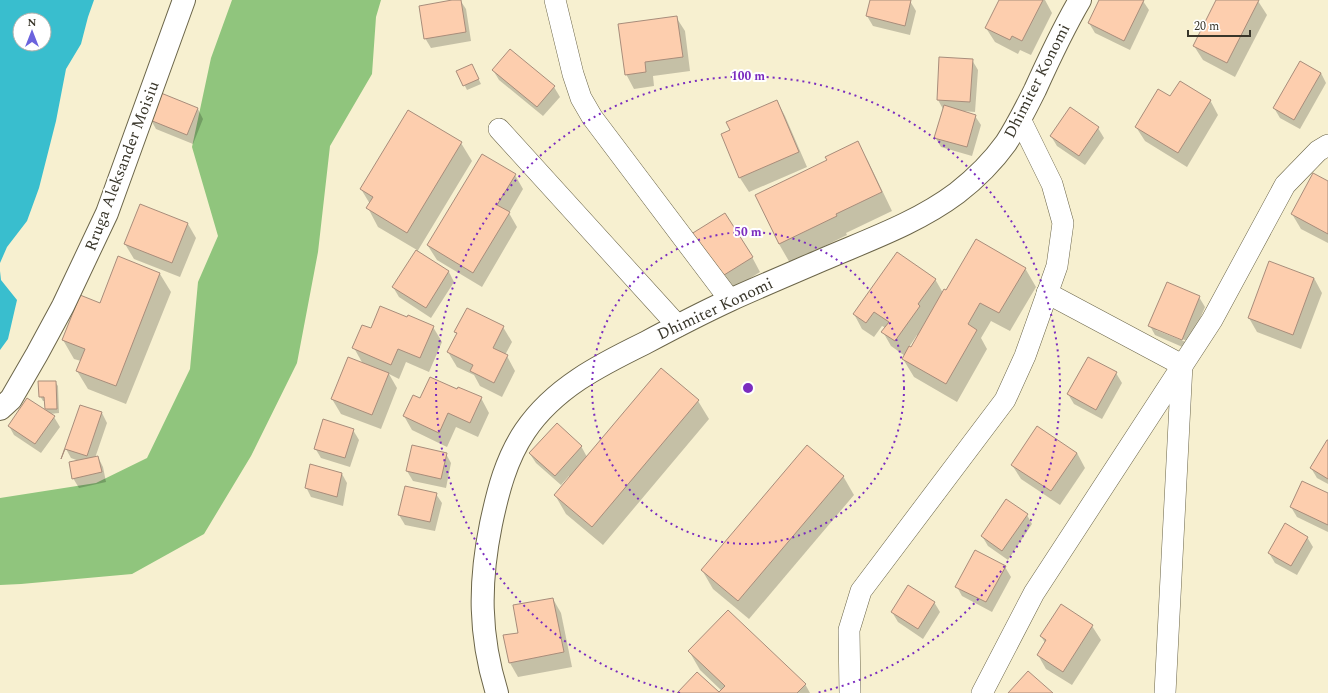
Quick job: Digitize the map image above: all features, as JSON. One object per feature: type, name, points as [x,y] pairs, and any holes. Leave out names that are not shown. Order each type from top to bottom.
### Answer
[{"type":"main road","name":"Rruga Aleksander Moisiu","points":[[0,409],[11,399],[56,320],[107,213],[184,0]]},
{"type":"main road","name":"Dhimiter Konomi","points":[[497,693],[491,674],[484,638],[482,603],[483,573],[496,497],[512,453],[526,429],[542,410],[558,395],[580,378],[609,361],[730,300],[897,227],[937,207],[959,192],[991,162],[1006,143],[1020,119],[1066,22],[1080,0]]},
{"type":"street","points":[[556,0],[580,98],[588,111],[730,300]]},
{"type":"street","points":[[850,693],[849,630],[861,591],[1005,400],[1025,356],[1057,266],[1063,223],[1052,184],[1020,119]]},
{"type":"street","points":[[499,129],[678,326]]},
{"type":"street","points":[[982,693],[1034,594],[1212,320],[1285,185],[1318,151],[1328,145]]},
{"type":"street","points":[[1047,292],[1182,365]]},
{"type":"street","points":[[1165,693],[1182,365]]},
{"type":"green space","points":[[232,0],[381,0],[376,17],[372,74],[330,146],[318,252],[297,363],[251,456],[204,534],[132,574],[0,585],[0,498],[96,483],[147,458],[190,369],[198,282],[218,236],[192,147],[211,58]]},
{"type":"water","points":[[0,0],[94,0],[81,44],[66,69],[56,121],[39,188],[27,221],[7,247],[0,263]]},
{"type":"water","points":[[0,271],[1,280],[17,300],[8,339],[0,350]]},
{"type":"building","points":[[452,0],[461,0],[466,32],[424,39],[419,6]]},
{"type":"building","points":[[870,0],[911,0],[905,26],[866,16]]},
{"type":"building","points":[[999,0],[1043,0],[1022,41],[1012,36],[1010,40],[985,28]]},
{"type":"building","points":[[1099,0],[1144,0],[1124,41],[1088,23]]},
{"type":"building","points":[[1216,0],[1259,0],[1227,63],[1193,46]]},
{"type":"building","points":[[677,16],[683,57],[645,62],[646,72],[625,75],[618,24]]},
{"type":"building","points":[[510,49],[555,86],[537,107],[492,70]]},
{"type":"building","points":[[939,57],[973,59],[970,102],[937,100]]},
{"type":"building","points":[[1300,61],[1321,73],[1294,120],[1273,108]]},
{"type":"building","points":[[472,64],[479,79],[463,86],[456,71]]},
{"type":"building","points":[[1180,81],[1211,100],[1178,153],[1135,127],[1158,89],[1170,96]]},
{"type":"building","points":[[161,93],[198,108],[187,135],[150,120]]},
{"type":"building","points":[[777,100],[799,152],[739,178],[721,134],[730,130],[726,122]]},
{"type":"building","points":[[944,105],[976,115],[967,147],[934,138]]},
{"type":"building","points":[[1070,107],[1099,127],[1079,156],[1050,136]]},
{"type":"building","points":[[408,110],[462,142],[407,233],[366,208],[373,197],[360,189]]},
{"type":"building","points":[[858,141],[882,192],[779,244],[755,195],[827,160],[825,157]]},
{"type":"building","points":[[482,154],[516,174],[497,205],[510,212],[473,273],[427,245]]},
{"type":"building","points":[[1313,173],[1328,181],[1328,234],[1291,214]]},
{"type":"building","points":[[140,204],[188,223],[172,263],[124,244]]},
{"type":"building","points":[[725,213],[753,257],[716,280],[688,236]]},
{"type":"building","points":[[976,239],[1026,268],[999,313],[980,303],[968,324],[977,330],[946,384],[902,359],[909,346],[911,347],[944,289],[946,290]]},
{"type":"building","points":[[416,250],[449,271],[426,308],[392,287]]},
{"type":"building","points":[[897,252],[936,279],[918,304],[920,306],[895,341],[881,332],[889,322],[874,312],[866,323],[853,314]]},
{"type":"building","points":[[118,256],[160,273],[116,386],[76,371],[85,349],[62,340],[80,295],[100,303]]},
{"type":"building","points":[[1269,261],[1314,278],[1293,335],[1248,318]]},
{"type":"building","points":[[1167,282],[1200,296],[1182,340],[1148,326]]},
{"type":"building","points":[[380,306],[407,317],[408,315],[434,326],[420,358],[398,349],[391,365],[352,348],[362,325],[371,328]]},
{"type":"building","points":[[467,308],[504,326],[493,348],[508,355],[494,383],[470,371],[473,365],[447,352],[457,333],[454,332]]},
{"type":"building","points":[[348,357],[389,373],[372,415],[331,399]]},
{"type":"building","points":[[1088,357],[1117,372],[1096,410],[1067,394]]},
{"type":"building","points":[[661,368],[699,400],[592,527],[554,495]]},
{"type":"building","points":[[430,377],[457,389],[458,387],[482,397],[470,423],[448,413],[439,433],[403,416],[413,395],[420,398]]},
{"type":"building","points":[[38,381],[56,381],[57,409],[45,409],[44,397],[39,397]]},
{"type":"building","points":[[27,398],[55,416],[35,444],[8,426]]},
{"type":"building","points":[[80,405],[102,412],[87,456],[65,449],[61,459]]},
{"type":"building","points":[[323,419],[354,429],[345,458],[314,449]]},
{"type":"building","points":[[557,423],[582,446],[555,476],[529,453]]},
{"type":"building","points":[[1037,426],[1077,453],[1051,491],[1011,465]]},
{"type":"building","points":[[1328,440],[1328,479],[1310,468]]},
{"type":"building","points":[[412,445],[447,453],[441,479],[406,471]]},
{"type":"building","points":[[807,445],[844,476],[738,601],[701,570]]},
{"type":"building","points":[[98,456],[102,472],[72,479],[69,462]]},
{"type":"building","points":[[310,464],[342,473],[337,497],[305,488]]},
{"type":"building","points":[[1302,481],[1328,493],[1328,525],[1290,507]]},
{"type":"building","points":[[405,486],[437,493],[430,522],[398,515]]},
{"type":"building","points":[[1006,499],[1028,514],[1002,551],[981,536]]},
{"type":"building","points":[[1285,523],[1308,537],[1291,566],[1268,553]]},
{"type":"building","points":[[975,550],[1006,566],[986,602],[955,587]]},
{"type":"building","points":[[908,585],[935,602],[918,629],[891,612]]},
{"type":"building","points":[[553,598],[564,652],[509,663],[503,635],[518,633],[513,605]]},
{"type":"building","points":[[1061,604],[1093,625],[1063,672],[1037,655],[1046,640],[1040,636]]},
{"type":"building","points":[[728,610],[806,684],[797,693],[677,693],[697,672],[719,692],[725,686],[688,651]]},
{"type":"building","points":[[1028,671],[1053,693],[1008,693]]}]
